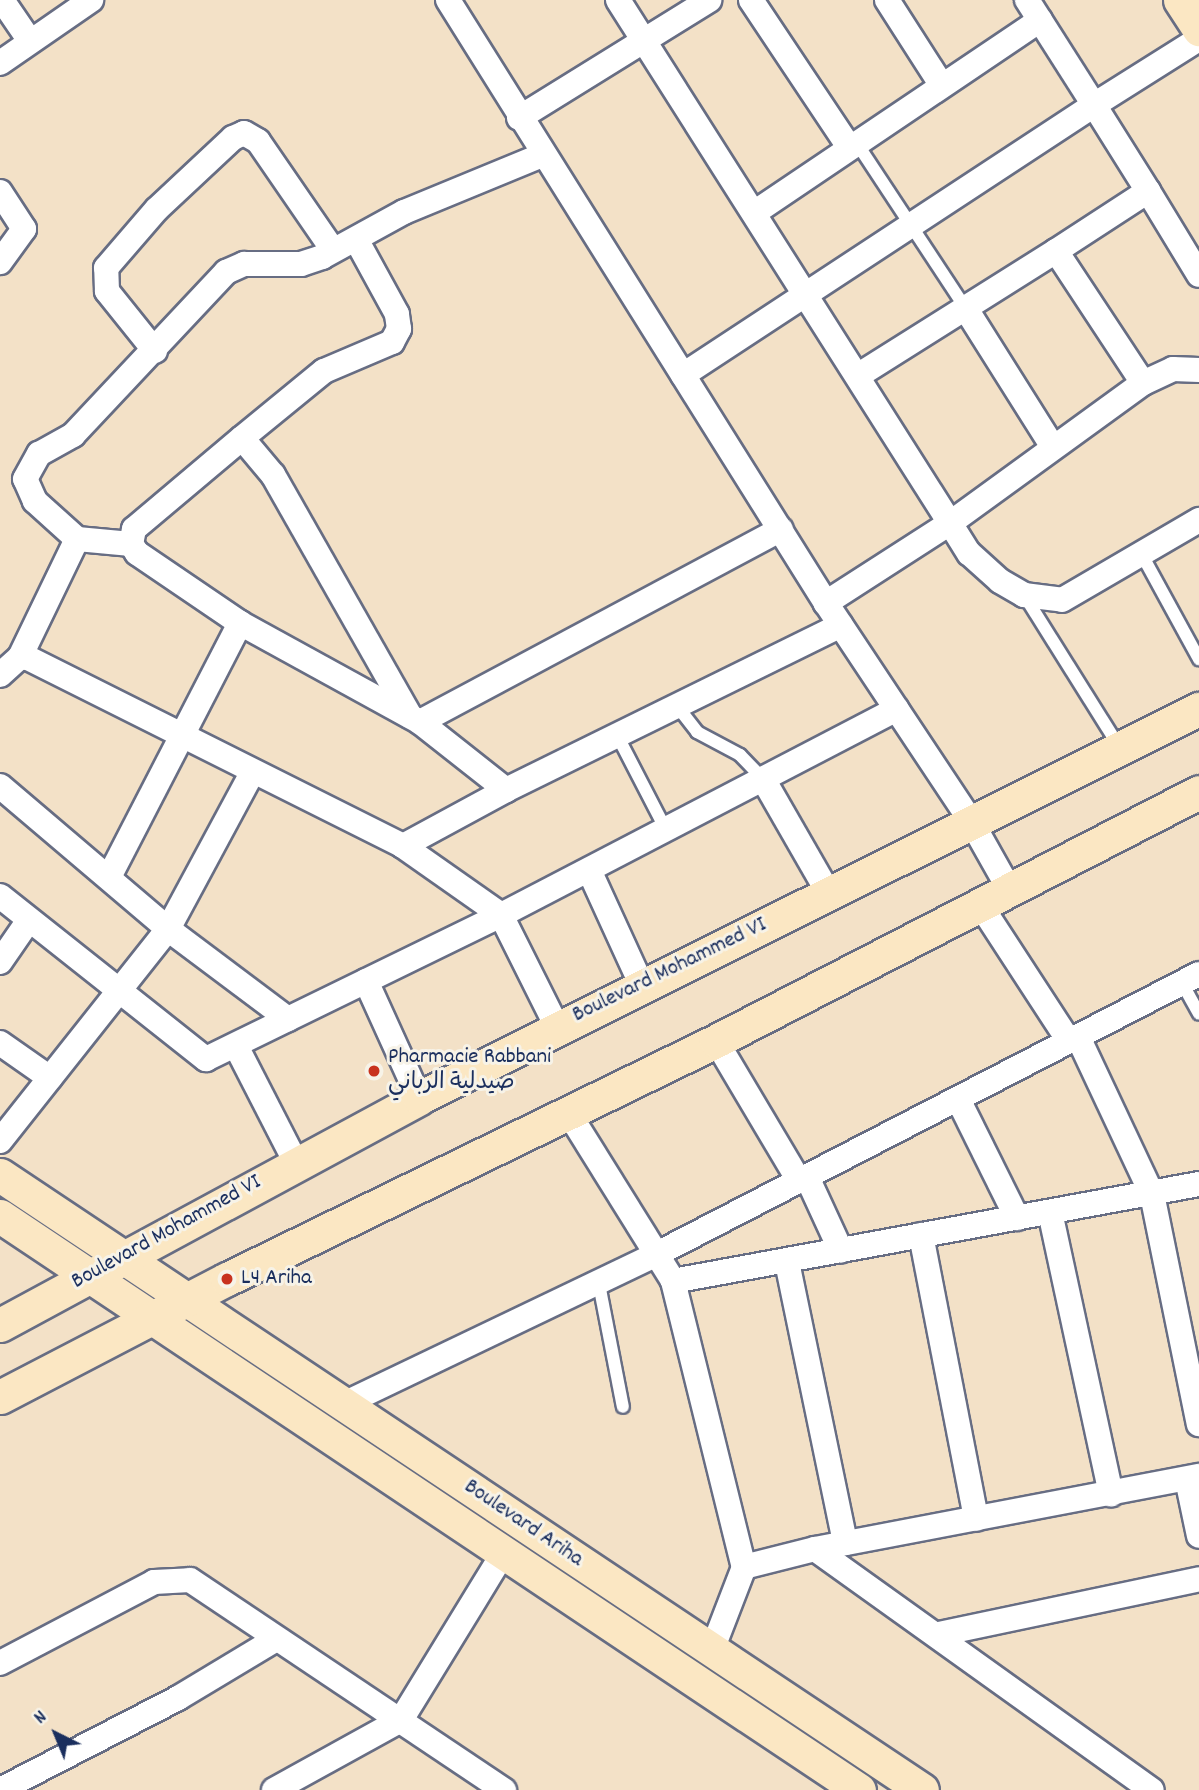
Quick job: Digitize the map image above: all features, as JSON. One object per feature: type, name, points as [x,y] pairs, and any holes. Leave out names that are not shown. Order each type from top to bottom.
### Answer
[{"type":"main road","points":[[1180,0],[1199,29]]},
{"type":"main road","name":"Boulevard Mohammed VI","points":[[0,1325],[295,1161],[557,1027],[1199,709]]},
{"type":"main road","points":[[0,1397],[188,1299],[716,1041],[1008,887],[1199,792]]},
{"type":"main road","name":"Boulevard Ariha","points":[[0,1175],[922,1790]]},
{"type":"main road","name":"Boulevard Ariha","points":[[0,1216],[859,1790]]},
{"type":"street","points":[[2,0],[30,41]]},
{"type":"street","points":[[0,64],[91,0]]},
{"type":"street","points":[[448,0],[542,155],[826,603],[972,823],[1008,887]]},
{"type":"street","points":[[618,0],[859,375],[950,523],[984,569],[1024,595],[1062,600],[1199,520]]},
{"type":"street","points":[[519,118],[709,0]]},
{"type":"street","points":[[751,0],[853,144]]},
{"type":"street","points":[[887,0],[941,84]]},
{"type":"street","points":[[754,213],[941,84],[1034,10],[1199,275]]},
{"type":"street","points":[[683,375],[1199,38]]},
{"type":"street","points":[[155,351],[107,290],[106,268],[157,209],[233,138],[250,134],[258,141],[333,250]]},
{"type":"street","points":[[506,790],[415,719],[240,623],[131,544],[78,539],[35,500],[25,480],[39,454],[73,435],[155,351],[226,272],[244,264],[301,264],[356,239],[404,212],[542,155]]},
{"type":"street","points":[[859,375],[1148,191]]},
{"type":"street","points":[[0,192],[24,229],[0,262]]},
{"type":"street","points":[[131,544],[134,529],[303,384],[391,342],[399,329],[397,314],[356,239]]},
{"type":"street","points":[[1056,251],[1143,383]]},
{"type":"street","points":[[965,309],[1053,447]]},
{"type":"street","points":[[826,603],[950,523],[1143,383],[1173,369],[1199,370]]},
{"type":"street","points":[[242,438],[273,475],[415,719]]},
{"type":"street","points":[[415,719],[781,529]]},
{"type":"street","points":[[0,675],[20,657],[78,539]]},
{"type":"street","points":[[109,877],[240,623]]},
{"type":"street","points":[[403,846],[506,790],[841,625]]},
{"type":"street","points":[[20,657],[403,846],[502,915],[557,1027]]},
{"type":"street","points":[[0,896],[206,1059],[502,915],[897,709]]},
{"type":"street","points":[[0,1141],[168,929],[252,773]]},
{"type":"street","points":[[763,779],[829,894]]},
{"type":"street","points":[[0,786],[168,929],[288,1019]]},
{"type":"street","points":[[589,870],[642,986]]},
{"type":"street","points":[[979,903],[1073,1039],[1152,1194],[1199,1424]]},
{"type":"street","points":[[0,961],[29,920]]},
{"type":"street","points":[[344,1404],[598,1284],[1190,979]]},
{"type":"street","points":[[366,981],[419,1098]]},
{"type":"street","points":[[716,1041],[803,1179],[841,1251]]},
{"type":"street","points":[[0,1043],[50,1078]]},
{"type":"street","points":[[236,1046],[295,1161]]},
{"type":"street","points":[[958,1099],[1017,1217]]},
{"type":"street","points":[[568,1112],[673,1282],[744,1567],[712,1650]]},
{"type":"street","points":[[673,1282],[1199,1184]]},
{"type":"street","points":[[1049,1212],[1111,1494]]},
{"type":"street","points":[[921,1235],[976,1519]]},
{"type":"street","points":[[787,1262],[845,1543]]},
{"type":"street","points":[[744,1567],[814,1549],[1193,1478],[1199,1536]]},
{"type":"street","points":[[814,1549],[939,1634],[1152,1790]]},
{"type":"street","points":[[274,1790],[401,1720],[504,1552]]},
{"type":"street","points":[[0,1663],[154,1582],[169,1579],[190,1580],[504,1790]]},
{"type":"street","points":[[939,1634],[1199,1579]]},
{"type":"street","points":[[0,1790],[178,1698],[276,1639]]},
{"type":"lane","points":[[853,144],[912,224],[965,309]]},
{"type":"lane","points":[[1142,555],[1199,659]]},
{"type":"lane","points":[[1024,595],[1121,748]]},
{"type":"lane","points":[[677,706],[697,732],[740,755],[763,779]]},
{"type":"lane","points":[[617,735],[666,830]]},
{"type":"lane","points":[[1190,979],[1199,1014]]},
{"type":"lane","points":[[598,1284],[624,1407]]},
{"type":"place","name":"Pharmacie Rabbani صيدلية الرباني","points":[[374,1071]]},
{"type":"place","name":"L4 Ariha","points":[[227,1279]]}]
